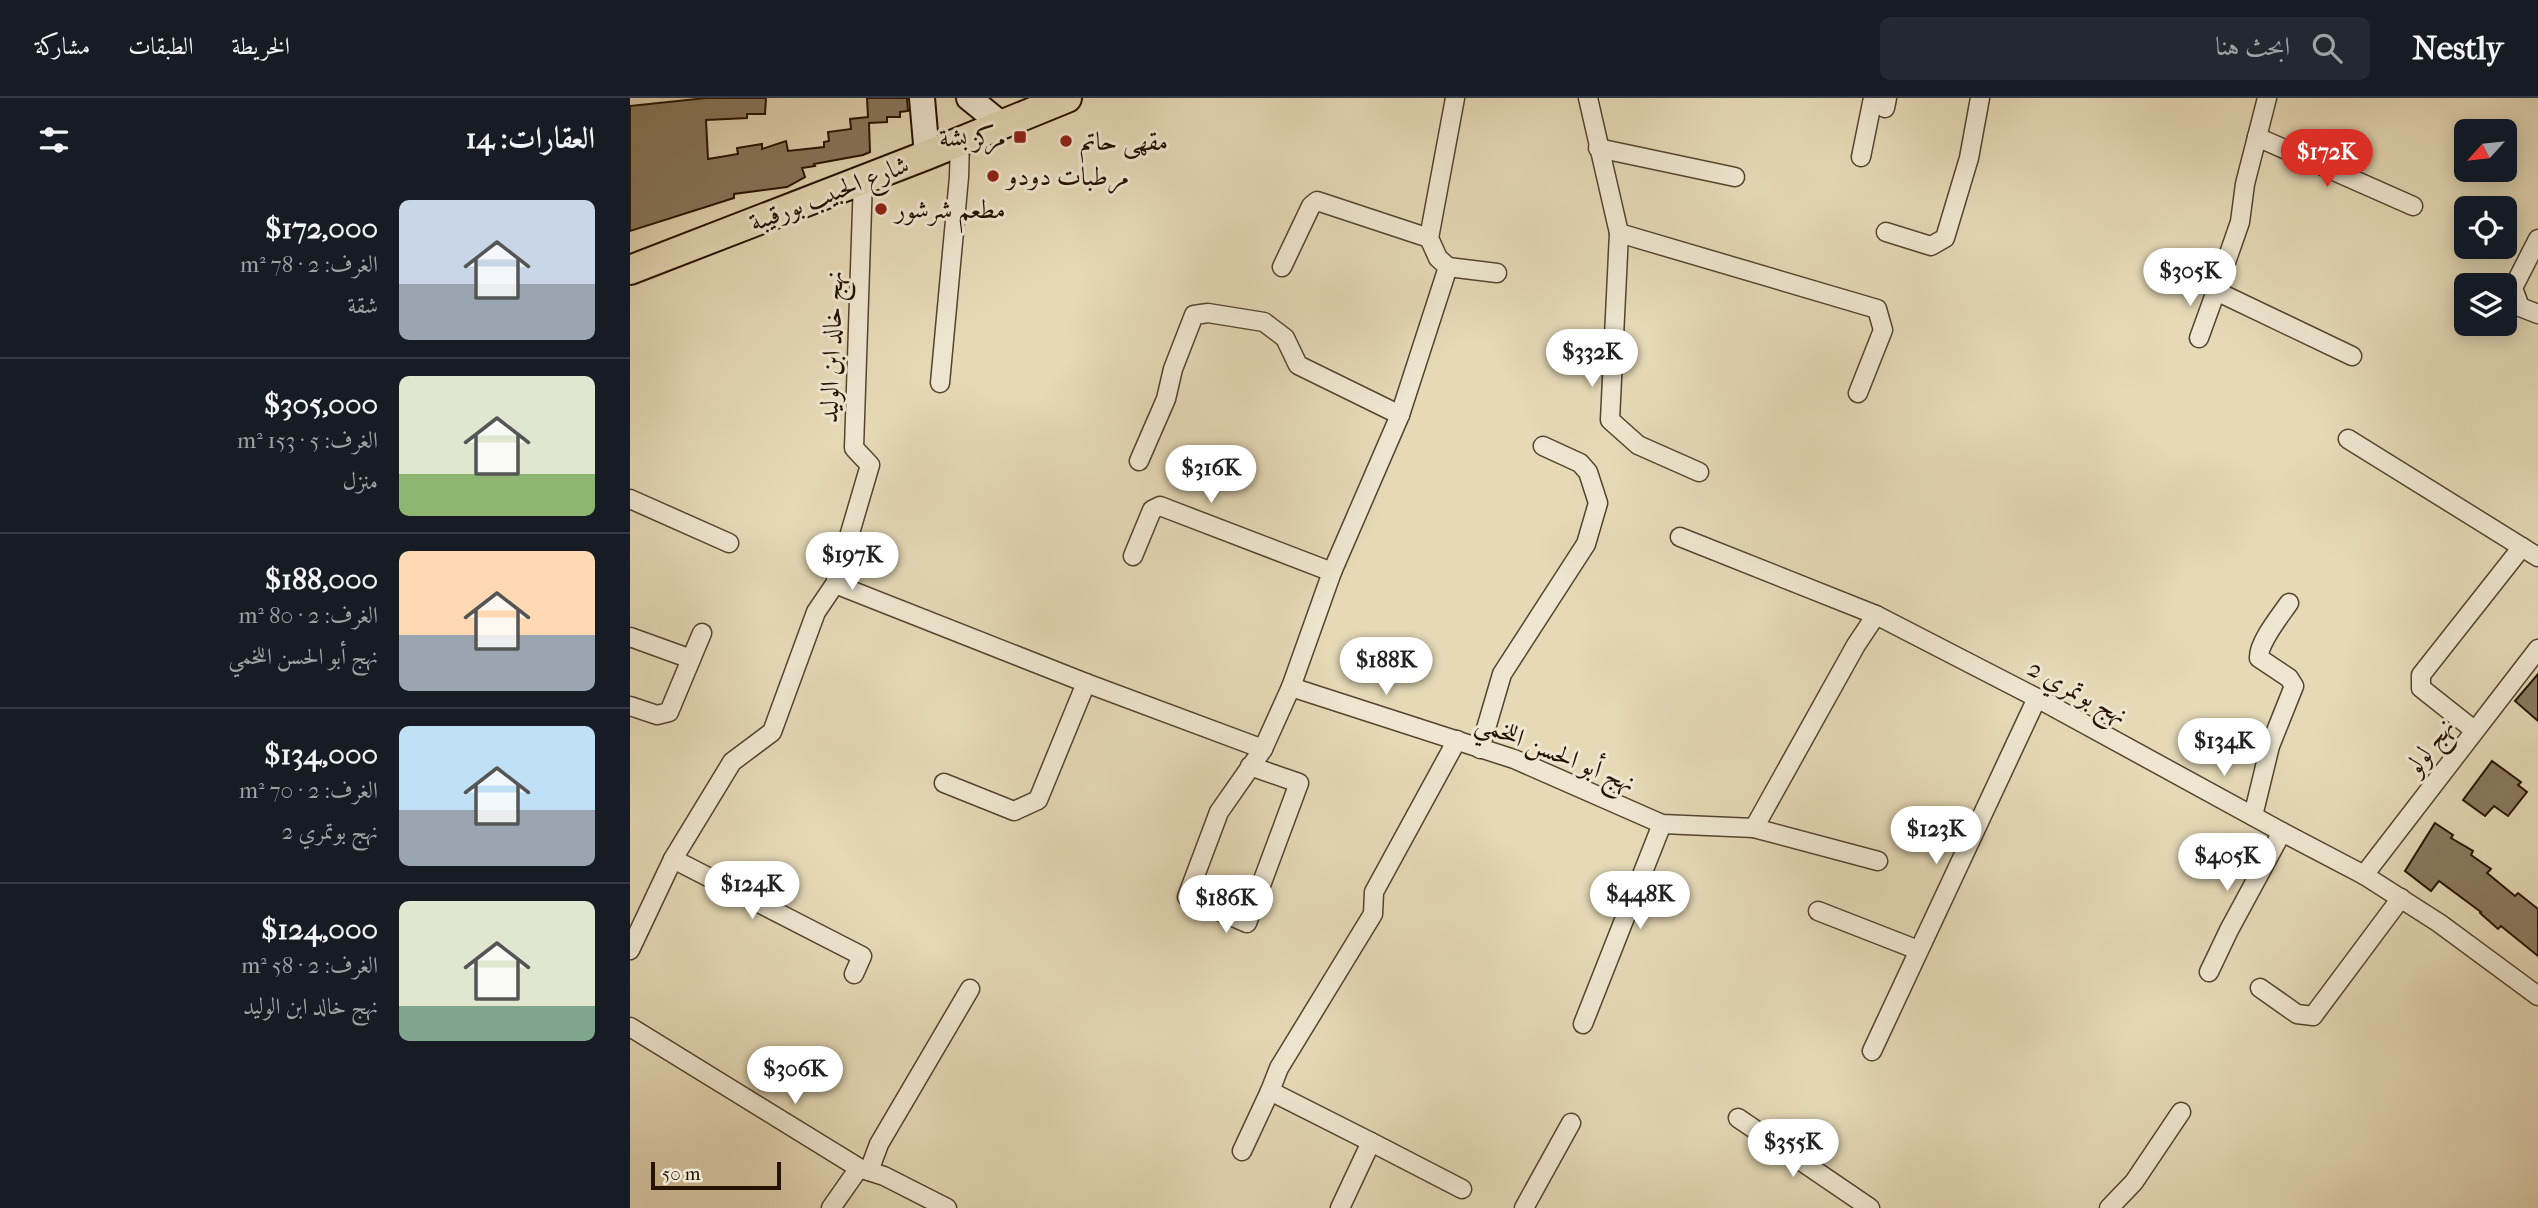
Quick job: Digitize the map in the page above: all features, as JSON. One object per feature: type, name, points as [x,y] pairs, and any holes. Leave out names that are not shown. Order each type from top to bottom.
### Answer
[{"type":"main road","name":"شارع الحبيب بورقيبة","points":[[630,270],[1067,98]]},
{"type":"street","points":[[922,98],[927,155]]},
{"type":"street","points":[[969,98],[1001,124]]},
{"type":"street","points":[[1455,98],[1429,238],[1438,258],[1448,267],[1497,273]]},
{"type":"street","points":[[1588,98],[1619,233],[1609,420],[1638,445],[1699,472]]},
{"type":"street","points":[[1886,232],[1931,246],[1945,238],[1969,158],[1980,98]]},
{"type":"street","points":[[2199,338],[2241,222],[2245,184],[2267,98]]},
{"type":"street","points":[[1861,158],[1882,101]]},
{"type":"street","points":[[2257,137],[2413,206]]},
{"type":"street","points":[[940,383],[960,141]]},
{"type":"street","points":[[1598,148],[1735,177]]},
{"type":"street","name":"نهج خالد ابن الوليد","points":[[630,950],[673,859],[732,762],[772,732],[816,612],[835,583],[870,465],[854,449],[863,178]]},
{"type":"street","points":[[1282,267],[1311,206],[1317,201],[1429,238]]},
{"type":"street","points":[[1619,233],[1877,309],[1883,330],[1858,393]]},
{"type":"street","points":[[2538,239],[2513,288],[2521,307],[2538,314]]},
{"type":"street","points":[[1250,766],[1299,783],[1247,923],[1187,897],[1219,812],[1250,766],[1262,749],[1291,687],[1332,572],[1400,415],[1448,267]]},
{"type":"street","points":[[2216,291],[2352,356]]},
{"type":"street","points":[[1139,461],[1166,399],[1173,369],[1194,315],[1209,313],[1264,322],[1285,338],[1297,365],[1400,415]]},
{"type":"street","points":[[2348,439],[2538,557]]},
{"type":"street","points":[[1480,748],[1502,674],[1586,544],[1598,503],[1588,472],[1580,463],[1543,446]]},
{"type":"street","points":[[630,499],[729,543]]},
{"type":"street","points":[[1133,556],[1152,510],[1160,506],[1332,572]]},
{"type":"street","name":"نهج بوتمري 2","points":[[1680,537],[1876,615],[2036,698],[2364,875],[2439,923],[2538,996]]},
{"type":"street","points":[[2474,730],[2421,688],[2421,676],[2522,547]]},
{"type":"street","points":[[835,583],[1262,749]]},
{"type":"street","points":[[2253,816],[2270,746],[2294,686],[2289,678],[2258,655],[2288,603]]},
{"type":"street","points":[[1754,828],[1856,645],[1876,615]]},
{"type":"street","points":[[630,706],[657,715],[669,712],[702,633]]},
{"type":"street","points":[[630,638],[691,659]]},
{"type":"street","name":"نهج لولو","points":[[2364,875],[2538,649]]},
{"type":"street","points":[[944,783],[1014,811],[1038,800],[1086,682]]},
{"type":"street","name":"نهج أبو الحسن اللخمي","points":[[1291,687],[1514,759],[1662,824],[1754,828],[1878,861]]},
{"type":"street","points":[[1872,1051],[2036,698]]},
{"type":"street","points":[[1242,1151],[1279,1068],[1373,914],[1374,892],[1457,740]]},
{"type":"street","points":[[1583,1024],[1662,824]]},
{"type":"street","points":[[2209,972],[2281,832]]},
{"type":"street","points":[[673,859],[862,956],[854,974]]},
{"type":"street","points":[[2260,988],[2297,1014],[2314,1016],[2401,898]]},
{"type":"street","points":[[1818,911],[1918,950]]},
{"type":"street","points":[[831,1208],[864,1169],[970,989]]},
{"type":"street","points":[[630,1027],[864,1169],[884,1176],[947,1208]]},
{"type":"street","points":[[1270,1091],[1462,1189]]},
{"type":"street","points":[[2109,1208],[2134,1182],[2181,1112]]},
{"type":"street","points":[[1738,1118],[1870,1208]]},
{"type":"street","points":[[1524,1208],[1571,1123]]},
{"type":"street","points":[[1340,1208],[1371,1142]]},
{"type":"building","points":[[706,98],[766,98],[765,114],[747,114],[747,118],[706,120],[708,159],[738,154],[737,148],[762,144],[762,149],[786,141],[788,151],[824,147],[824,142],[829,141],[828,132],[851,129],[850,119],[868,117],[867,98],[907,98],[908,111],[900,112],[900,117],[887,117],[887,122],[869,123],[870,152],[802,168],[805,177],[787,187],[734,194],[734,198],[630,231],[630,106]]},
{"type":"building","points":[[2538,674],[2538,721],[2515,701]]},
{"type":"building","points":[[2492,761],[2521,782],[2518,785],[2527,792],[2508,816],[2494,806],[2485,816],[2463,800]]},
{"type":"building","points":[[2435,823],[2453,835],[2451,838],[2473,851],[2471,855],[2491,869],[2487,873],[2515,896],[2518,893],[2538,909],[2538,956],[2501,926],[2498,929],[2481,912],[2439,881],[2431,891],[2405,871]]},
{"type":"place","name":"مركز بشة","points":[[1020,137]]},
{"type":"place","name":"مقهى حاتم","points":[[1066,141]]},
{"type":"place","name":"مرطبات دودو","points":[[993,176]]},
{"type":"place","name":"مطعم شرشور","points":[[881,209]]}]
